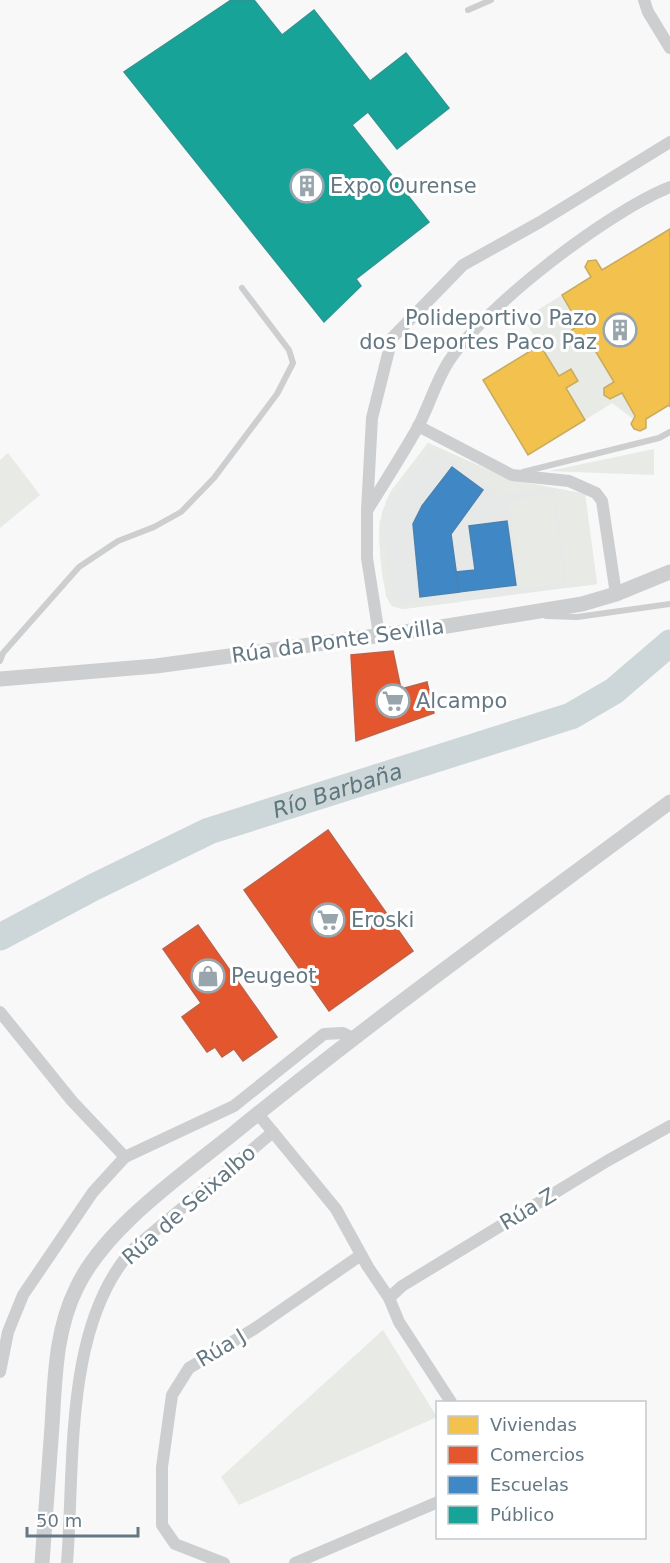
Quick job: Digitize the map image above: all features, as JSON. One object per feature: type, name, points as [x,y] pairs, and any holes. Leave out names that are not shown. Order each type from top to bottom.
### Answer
[{"type":"street","points":[[644,0],[648,12],[670,48]]},
{"type":"street","points":[[379,635],[367,558],[372,417],[392,339],[463,265],[540,222],[670,142]]},
{"type":"street","points":[[368,510],[418,426],[449,362],[484,320],[593,232],[629,207],[670,187]]},
{"type":"street","points":[[418,426],[512,475],[569,481],[596,493],[602,501],[616,594]]},
{"type":"street","name":"Rúa da Ponte Sevilla","points":[[0,679],[156,666],[582,604],[616,594],[670,572]]},
{"type":"street","points":[[42,1563],[59,1344],[66,1315],[78,1286],[98,1257],[132,1219],[353,1038],[670,802]]},
{"type":"street","points":[[0,1012],[72,1101],[125,1157]]},
{"type":"street","points":[[0,1372],[3,1344],[23,1295],[48,1254],[93,1192],[125,1157],[234,1106],[324,1034],[343,1033],[353,1038]]},
{"type":"street","points":[[258,1114],[336,1209],[361,1255],[390,1298],[399,1322],[450,1401]]},
{"type":"street","name":"Rúa Z","points":[[390,1298],[402,1286],[607,1161],[670,1126]]},
{"type":"street","name":"Rúa de Seixalbo","points":[[67,1563],[78,1377],[94,1314],[103,1292],[115,1269],[133,1250],[273,1132]]},
{"type":"street","name":"Rúa J","points":[[224,1563],[175,1544],[162,1525],[162,1467],[172,1395],[189,1368],[254,1329],[361,1255]]},
{"type":"street","points":[[295,1563],[436,1503]]},
{"type":"lane","points":[[468,10],[491,0]]},
{"type":"lane","points":[[0,661],[3,653],[79,567],[118,541],[154,527],[181,512],[213,478],[277,394],[293,363],[289,350],[243,288]]},
{"type":"lane","points":[[512,475],[659,438],[670,432]]},
{"type":"lane","points":[[512,615],[577,617],[670,604]]},
{"type":"shaded area","points":[[562,295],[579,325],[569,332],[569,339],[576,342],[587,337],[614,382],[604,388],[604,395],[610,399],[622,393],[635,416],[632,418],[612,403],[585,420],[525,321],[526,317]]},
{"type":"shaded area","points":[[428,443],[509,479],[585,494],[597,584],[403,609],[392,606],[386,596],[379,539],[382,512],[391,491]]},
{"type":"shaded area","points":[[428,443],[509,479],[551,488],[498,495],[452,459],[430,448],[390,501],[385,503],[391,491]]},
{"type":"shaded area","points":[[654,449],[654,475],[549,471]]},
{"type":"shaded area","points":[[8,453],[40,495],[0,528],[0,460]]},
{"type":"shaded area","points":[[554,488],[585,494],[597,584],[568,588]]},
{"type":"shaded area","points":[[553,495],[564,583],[520,588],[509,501]]},
{"type":"shaded area","points":[[380,519],[383,523],[393,600],[403,605],[460,597],[460,602],[403,609],[392,606],[383,578],[379,538]]},
{"type":"shaded area","points":[[383,1330],[436,1415],[436,1417],[239,1505],[221,1477]]},
{"type":"building: Viviendas","name":"Polideportivo Pazo dos Deportes Paco Paz","points":[[670,229],[670,407],[669,405],[646,419],[646,428],[640,431],[634,429],[631,424],[635,416],[622,393],[610,399],[604,395],[604,388],[614,382],[587,337],[576,342],[569,339],[569,332],[579,325],[562,295],[591,277],[585,267],[588,261],[596,260],[602,270]]},
{"type":"building: Viviendas","points":[[540,345],[559,376],[571,369],[578,381],[566,388],[585,420],[528,455],[483,380]]},
{"type":"building: Comercios","name":"Alcampo","points":[[393,651],[401,689],[427,682],[434,713],[356,741],[351,655]]},
{"type":"building: Comercios","name":"Eroski","points":[[328,830],[413,951],[329,1011],[244,890]]},
{"type":"building: Comercios","name":"Peugeot","points":[[198,925],[277,1037],[243,1061],[234,1049],[222,1057],[215,1047],[207,1052],[182,1017],[201,1003],[163,949]]},
{"type":"building: Escuelas","points":[[452,467],[483,490],[451,534],[459,592],[420,597],[413,524],[422,506]]},
{"type":"building: Escuelas","points":[[507,521],[516,585],[459,592],[456,572],[475,570],[469,526]]},
{"type":"building: Público","name":"Expo Ourense","points":[[231,0],[254,0],[282,35],[314,10],[370,81],[406,53],[449,108],[397,149],[368,112],[352,125],[429,222],[356,279],[361,286],[324,322],[124,72]]},
{"type":"waterway","name":"Río Barbaña","points":[[0,937],[94,887],[209,831],[571,716],[614,691],[670,643]]},
{"type":"place","name":"Expo Ourense","points":[[307,186]]},
{"type":"place","name":"Polideportivo Pazo dos Deportes Paco Paz","points":[[620,330]]},
{"type":"place","name":"Alcampo","points":[[393,701]]},
{"type":"place","name":"Eroski","points":[[328,920]]},
{"type":"place","name":"Peugeot","points":[[208,976]]}]
